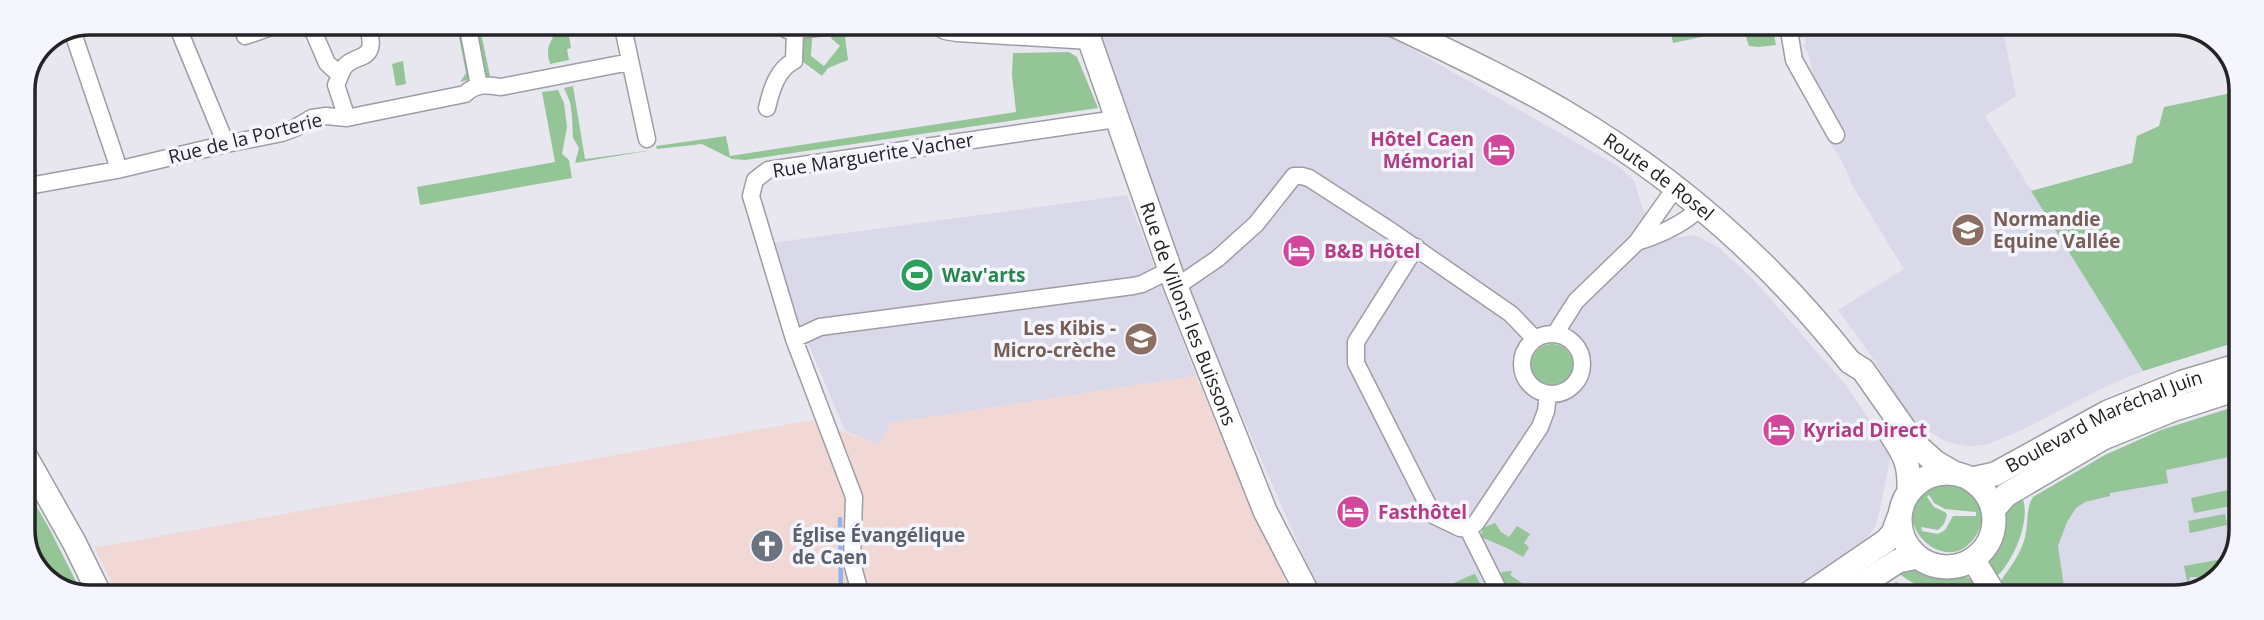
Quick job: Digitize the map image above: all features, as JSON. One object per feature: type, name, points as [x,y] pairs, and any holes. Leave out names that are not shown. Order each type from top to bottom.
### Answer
[{"type":"street","points":[[181,35],[226,144]]},
{"type":"street","points":[[315,35],[327,63],[340,75]]},
{"type":"street","points":[[347,118],[337,90],[340,75],[348,62],[367,55],[370,51],[369,35]]},
{"type":"street","points":[[469,35],[479,86]]},
{"type":"street","points":[[625,35],[648,139]]},
{"type":"street","points":[[767,108],[772,87],[787,64],[794,61],[795,35]]},
{"type":"street","name":"Rue de Villons les Buissons","points":[[1088,35],[1173,279],[1265,511],[1303,585]]},
{"type":"street","name":"Route de Rosel","points":[[1417,35],[1560,110],[1616,144],[1701,207],[1783,283],[1850,362],[1863,370],[1914,444],[1935,462],[1962,476]]},
{"type":"street","name":"Route de Rosel","points":[[1423,35],[1430,41]]},
{"type":"street","points":[[1790,35],[1794,60],[1836,135]]},
{"type":"street","points":[[74,37],[117,170]]},
{"type":"street","name":"Rue de la Porterie","points":[[35,185],[117,170],[282,133],[312,118],[347,118],[465,94],[479,86],[501,87],[631,62]]},
{"type":"street","name":"Rue Marguerite Vacher","points":[[858,585],[852,562],[854,497],[794,339],[751,196],[755,180],[768,170],[1116,119]]},
{"type":"street","points":[[794,339],[820,327],[1173,279],[1217,259],[1246,232],[1294,176],[1302,176],[1315,182],[1416,247],[1511,314],[1535,339]]},
{"type":"street","points":[[1555,334],[1576,301],[1637,242],[1675,187]]},
{"type":"street","points":[[1637,242],[1664,231],[1693,215],[1701,207]]},
{"type":"street","points":[[1416,247],[1356,342],[1356,363],[1433,515],[1460,528],[1468,529],[1476,523],[1540,428],[1548,394]]},
{"type":"street","points":[[1555,334],[1574,344],[1580,356],[1581,370],[1578,378],[1566,390],[1548,394],[1533,387],[1526,379],[1522,360],[1525,350],[1535,339],[1542,335],[1555,334]]},
{"type":"street","name":"Route de Rosel","points":[[1850,362],[1854,379],[1903,452],[1910,474],[1909,490]]},
{"type":"street","name":"Boulevard Maréchal Juin","points":[[1962,476],[1990,476],[2119,407],[2183,382],[2229,368]]},
{"type":"street","name":"Boulevard Maréchal Juin","points":[[1993,510],[2006,495],[2103,438],[2172,410],[2229,392]]},
{"type":"street","points":[[1822,585],[1886,541],[1893,533],[1909,490],[1928,476],[1940,472],[1962,476],[1986,492],[1994,519],[1991,538],[1981,553],[1951,567],[1939,566],[1917,557],[1905,543],[1899,517]]},
{"type":"street","points":[[35,473],[95,585]]},
{"type":"street","points":[[1468,529],[1496,585]]},
{"type":"street","points":[[1861,585],[1898,561],[1917,557]]},
{"type":"street","points":[[1973,559],[1989,585]]},
{"type":"shaded area","points":[[1098,35],[1387,35],[1616,165],[1634,180],[1643,210],[1674,238],[1695,235],[1719,248],[1755,281],[1844,383],[1887,445],[1891,455],[1875,527],[1861,546],[1805,585],[1316,585],[1195,308]]},
{"type":"shaded area","name":"Normandie Equine Vallée","points":[[1800,35],[2004,35],[2016,96],[1985,116],[2143,371],[2105,387],[2022,430],[1985,445],[1968,446],[1947,442],[1923,428],[1906,411],[1838,310],[1904,269],[1852,185],[1844,165],[1828,139],[1839,132],[1809,81],[1814,77],[1808,52],[1802,45],[1806,44],[1805,38],[1800,38]]},
{"type":"shaded area","points":[[1127,195],[1196,376],[891,423],[880,445],[845,431],[792,305],[771,243]]},
{"type":"shaded area","points":[[1196,376],[1288,585],[113,585],[94,546],[812,420],[880,445],[891,423]]},
{"type":"shaded area","points":[[2229,408],[2229,530],[2225,551],[2213,569],[2202,578],[2181,585],[2003,585],[2001,581],[2022,547],[2033,497],[2105,455],[2161,430]]},
{"type":"green space","points":[[458,35],[463,35],[471,79],[460,82],[466,73]]},
{"type":"green space","points":[[476,35],[481,35],[490,76],[487,77]]},
{"type":"green space","points":[[554,35],[569,36],[569,60],[550,64],[548,48]]},
{"type":"green space","points":[[809,35],[812,39],[811,56],[824,66],[840,46],[830,35],[845,35],[848,60],[828,68],[822,76],[799,59],[800,36]]},
{"type":"green space","points":[[1671,35],[1710,35],[1673,43]]},
{"type":"green space","points":[[1745,35],[1774,35],[1776,45],[1749,46]]},
{"type":"green space","points":[[1069,52],[1077,57],[1098,108],[745,160],[732,159],[702,144],[657,149],[656,146],[726,136],[730,156],[1016,112],[1012,75],[1013,53]]},
{"type":"green space","points":[[403,61],[406,84],[396,86],[392,64]]},
{"type":"green space","points":[[573,86],[585,159],[653,150],[575,163],[579,148],[573,138],[570,102],[564,88]]},
{"type":"green space","points":[[558,90],[564,103],[567,127],[562,154],[569,160],[572,178],[420,205],[417,187],[555,162],[542,92]]},
{"type":"green space","points":[[2229,93],[2229,344],[2143,371],[2031,191],[2132,163],[2137,136],[2159,126],[2164,107]]},
{"type":"green space","points":[[1552,344],[1567,350],[1573,365],[1567,380],[1552,386],[1537,380],[1531,365],[1537,350]]},
{"type":"green space","points":[[2229,408],[2229,457],[2166,470],[2168,483],[2110,493],[2110,496],[2085,502],[2076,508],[2067,522],[2058,546],[2064,585],[2003,585],[2001,581],[2022,547],[2033,497],[2105,455],[2161,430]]},
{"type":"green space","points":[[1944,482],[1963,487],[1977,499],[1981,506],[1981,524],[1977,534],[1963,549],[1947,552],[1932,547],[1920,536],[1913,522],[1913,506],[1923,492]],"holes":[[[1929,495],[1934,503],[1945,509],[1976,512],[1976,516],[1953,516],[1945,530],[1938,534],[1922,531],[1921,527],[1938,530],[1944,524],[1947,515],[1934,507],[1927,497]]]},
{"type":"green space","points":[[2228,490],[2229,506],[2194,513],[2191,498]]},
{"type":"green space","points":[[2022,497],[2025,517],[2019,540],[2008,562],[1995,578],[1990,560],[2003,535],[2008,510]]},
{"type":"green space","points":[[35,504],[77,583],[62,578],[42,558],[35,534]]},
{"type":"green space","points":[[2225,514],[2227,525],[2190,533],[2188,521]]},
{"type":"green space","points":[[1495,523],[1501,532],[1509,537],[1517,526],[1530,534],[1524,543],[1529,547],[1523,557],[1481,537],[1483,528]]},
{"type":"green space","points":[[2221,559],[2203,577],[2190,577],[2187,583],[2184,566]]},
{"type":"green space","points":[[1917,568],[1938,575],[1965,576],[1979,584],[1918,585],[1898,572]]},
{"type":"green space","points":[[1512,571],[1510,575],[1525,585],[1506,585],[1502,572]]},
{"type":"green space","points":[[1475,574],[1481,585],[1450,585]]},
{"type":"waterway","points":[[840,519],[841,585]]},
{"type":"place","name":"Hôtel Caen Mémorial","points":[[1499,150]]},
{"type":"place","name":"Normandie Equine Vallée","points":[[1968,230]]},
{"type":"place","name":"B&B Hôtel","points":[[1299,251]]},
{"type":"place","name":"Wav'arts","points":[[917,275]]},
{"type":"place","name":"Les Kibis - Micro-crèche","points":[[1141,339]]},
{"type":"place","name":"Kyriad Direct","points":[[1779,430]]},
{"type":"place","name":"Fasthôtel","points":[[1353,512]]},
{"type":"place","name":"Église Évangélique de Caen","points":[[767,546]]}]
